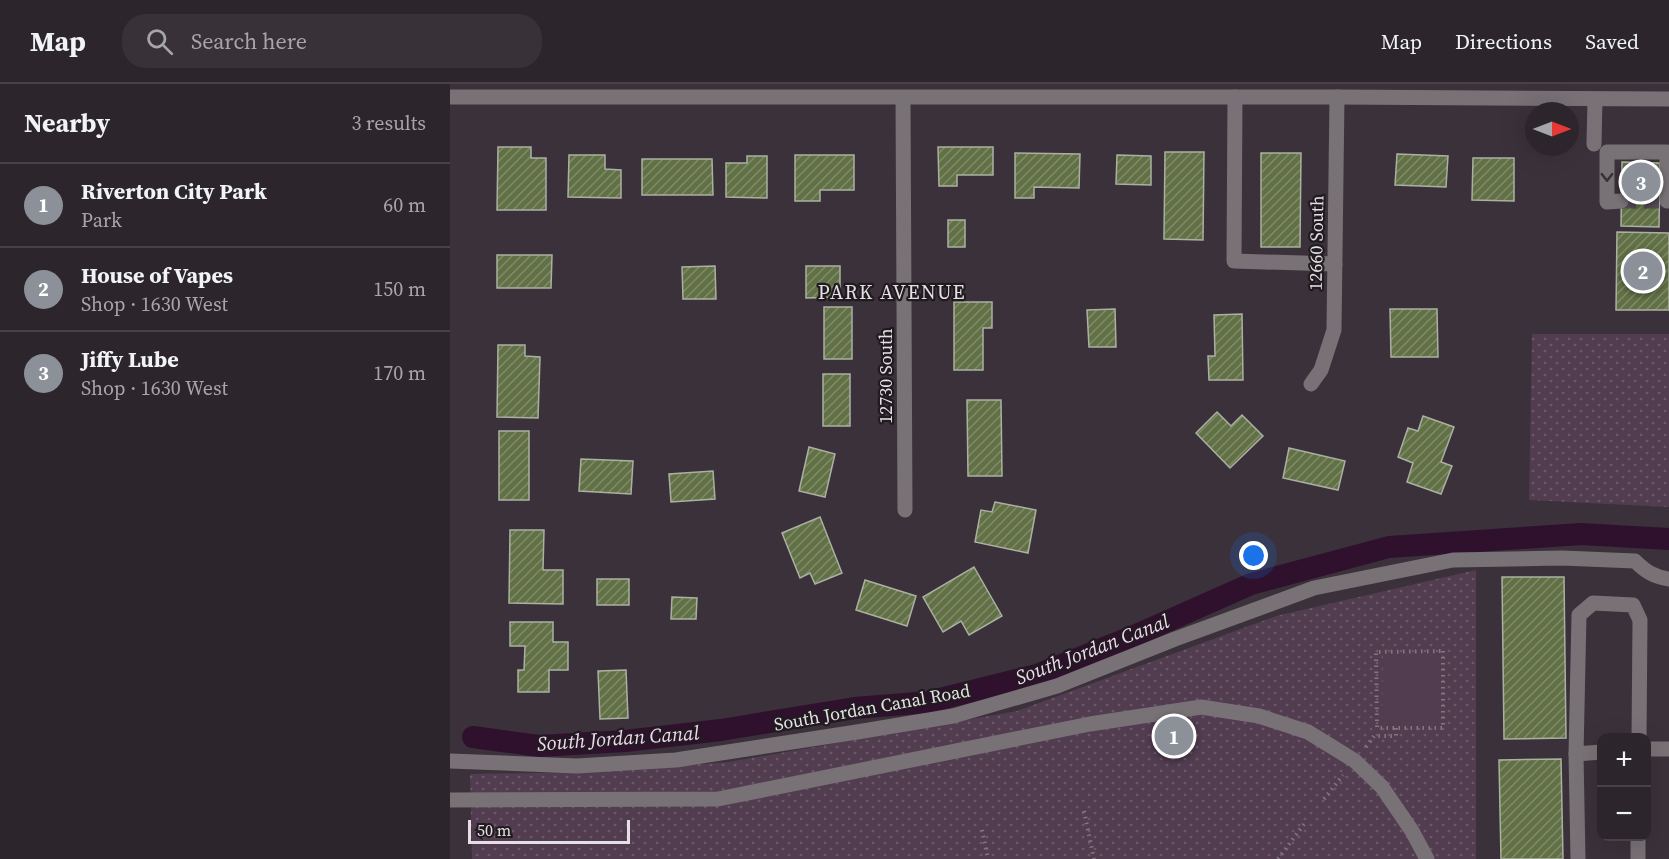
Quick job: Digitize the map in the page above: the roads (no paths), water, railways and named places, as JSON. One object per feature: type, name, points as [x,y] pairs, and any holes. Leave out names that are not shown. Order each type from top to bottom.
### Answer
[{"type":"street","points":[[450,97],[813,91],[903,98],[1337,97],[1383,91],[1595,99],[1669,99]]},
{"type":"street","points":[[1235,97],[1234,261],[1335,264]]},
{"type":"street","name":"12660 South","points":[[1311,384],[1321,370],[1335,330],[1337,97]]},
{"type":"street","name":"12730 South","points":[[903,98],[905,510]]},
{"type":"street","points":[[1595,99],[1607,202],[1621,201]]},
{"type":"street","points":[[1600,148],[1667,152],[1665,201]]},
{"type":"street","name":"South Jordan Canal Road","points":[[450,761],[578,766],[676,760],[952,716],[1057,686],[1175,639],[1314,588],[1453,560],[1562,558],[1635,561],[1646,572],[1669,579]]},
{"type":"street","points":[[1578,859],[1576,754],[1579,615],[1593,603],[1633,605],[1640,620],[1639,733]]},
{"type":"street","points":[[450,800],[718,799],[1090,724],[1201,707],[1259,716],[1308,732],[1355,761],[1382,787],[1412,831],[1427,859]]},
{"type":"street","points":[[1651,749],[1669,748]]},
{"type":"street","points":[[1576,754],[1597,752]]},
{"type":"street","points":[[1638,841],[1638,859]]},
{"type":"waterway","name":"South Jordan Canal","points":[[473,737],[539,746],[625,741],[721,730],[855,708],[928,702],[1037,675],[1134,636],[1251,584],[1389,547],[1581,534],[1669,539]]},
{"type":"tunnel","points":[[1621,201],[1659,201]]},
{"type":"place","name":"Jiffy Lube","points":[[1641,182]]},
{"type":"place","name":"House of Vapes","points":[[1643,271]]},
{"type":"place","name":"Riverton City Park","points":[[1174,736]]},
{"type":"district","name":"PARK AVENUE","points":[[892,292]]}]
